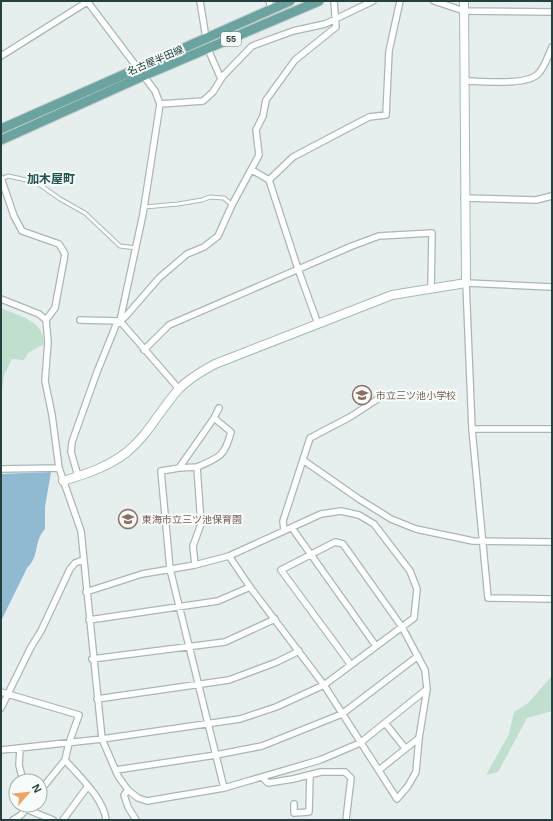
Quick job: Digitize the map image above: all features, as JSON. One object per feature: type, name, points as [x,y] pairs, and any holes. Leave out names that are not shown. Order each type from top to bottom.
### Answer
[{"type":"main road","name":"名古屋半田線","points":[[1,129],[206,38],[270,5],[290,1]]},
{"type":"main road","name":"名古屋半田線","points":[[1,140],[143,76],[319,1]]},
{"type":"street","points":[[200,1],[206,38]]},
{"type":"street","points":[[80,320],[120,320],[126,316],[159,278],[173,265],[188,254],[204,247],[218,236],[232,205],[259,155],[256,130],[263,116],[266,100],[295,60],[336,27],[334,1]]},
{"type":"street","points":[[160,104],[203,100],[213,92],[221,79],[252,46],[293,31],[325,24],[373,1]]},
{"type":"street","points":[[269,180],[293,157],[369,117],[386,116],[389,51],[400,1]]},
{"type":"street","points":[[434,1],[464,11],[552,12]]},
{"type":"street","points":[[464,1],[464,198],[466,284],[472,429],[488,598],[552,599]]},
{"type":"street","points":[[1,56],[87,2],[138,68],[154,91],[160,104],[144,207],[120,320],[105,351],[72,442],[71,452],[78,476]]},
{"type":"street","points":[[465,81],[524,81],[536,76],[542,70],[552,47]]},
{"type":"street","points":[[208,49],[221,79]]},
{"type":"street","points":[[252,170],[269,180],[298,269],[318,324]]},
{"type":"street","points":[[1,179],[14,216],[22,231],[59,244],[65,254],[55,308],[46,320]]},
{"type":"street","points":[[464,198],[536,200],[552,196]]},
{"type":"street","points":[[144,350],[170,325],[250,288],[379,236],[432,233],[431,289]]},
{"type":"street","points":[[63,481],[108,465],[128,451],[142,436],[179,389],[196,375],[215,364],[392,295],[466,284],[552,287]]},
{"type":"street","points":[[1,299],[40,314],[46,320],[48,342],[45,381],[52,415],[59,468],[81,531],[92,659],[102,739],[116,770],[128,790],[138,798],[147,801],[224,788],[263,778],[320,760],[360,743],[427,689]]},
{"type":"street","points":[[120,320],[144,350],[179,389]]},
{"type":"street","points":[[284,530],[282,520],[310,438],[350,417],[384,395]]},
{"type":"street","points":[[179,468],[214,418],[219,408]]},
{"type":"street","points":[[214,418],[231,432],[227,447],[218,459],[197,467],[161,471],[170,568],[224,788]]},
{"type":"street","points":[[472,429],[552,429]]},
{"type":"street","points":[[303,460],[359,499],[391,519],[416,529],[442,533],[473,541],[552,542]]},
{"type":"street","points":[[195,565],[194,546],[201,524],[197,467]]},
{"type":"street","points":[[1,469],[59,468]]},
{"type":"street","points":[[1,750],[209,725],[240,719],[276,707],[324,685],[414,618],[417,594],[416,582],[410,570],[374,524],[367,518],[351,512],[332,511],[284,530],[229,556],[195,565],[170,568],[142,574],[86,592]]},
{"type":"street","points":[[292,528],[376,646]]},
{"type":"street","points":[[229,556],[250,587],[324,685],[397,799],[408,786],[416,772],[419,738],[427,689],[425,670],[402,627],[343,544],[334,542],[281,570],[350,665]]},
{"type":"street","points":[[1,708],[31,647],[42,631],[70,569],[75,563],[83,560]]},
{"type":"street","points":[[89,620],[218,601],[250,587]]},
{"type":"street","points":[[92,659],[225,642],[275,619]]},
{"type":"street","points":[[97,699],[229,680],[299,652]]},
{"type":"street","points":[[116,770],[216,755],[262,746],[342,714],[418,656]]},
{"type":"street","points":[[1,692],[79,715],[69,743],[66,760],[48,781]]},
{"type":"street","points":[[385,723],[405,748]]},
{"type":"street","points":[[379,770],[419,738]]},
{"type":"street","points":[[20,748],[19,765],[21,773]]},
{"type":"street","points":[[66,760],[88,786],[106,812],[106,820]]},
{"type":"street","points":[[263,778],[268,783],[321,772],[346,772],[351,778],[346,820]]},
{"type":"street","points":[[294,804],[294,813],[309,812],[310,775]]},
{"type":"street","points":[[63,820],[88,786]]},
{"type":"street","points":[[128,790],[124,796],[128,807],[136,820]]},
{"type":"street","points":[[13,820],[21,813]]},
{"type":"street","points":[[40,813],[53,820]]},
{"type":"lane","points":[[1,179],[8,176],[36,182],[60,199],[84,213],[120,246],[136,248]]},
{"type":"lane","points":[[144,207],[190,202],[210,197],[224,198],[232,205]]},
{"type":"green space","points":[[1,308],[30,320],[40,330],[43,336],[44,344],[28,353],[24,360],[12,359],[4,375],[1,396]]},
{"type":"green space","points":[[552,676],[552,711],[527,718],[498,772],[486,775],[509,734],[514,712],[528,703]]},
{"type":"water","points":[[51,472],[45,507],[45,529],[39,539],[34,559],[27,568],[1,621],[1,474]]},
{"type":"place","name":"市立三ツ池小学校","points":[[362,395]]},
{"type":"place","name":"東海市立三ツ池保育園","points":[[128,519]]},
{"type":"district","name":"加木屋町","points":[[51,179]]}]
